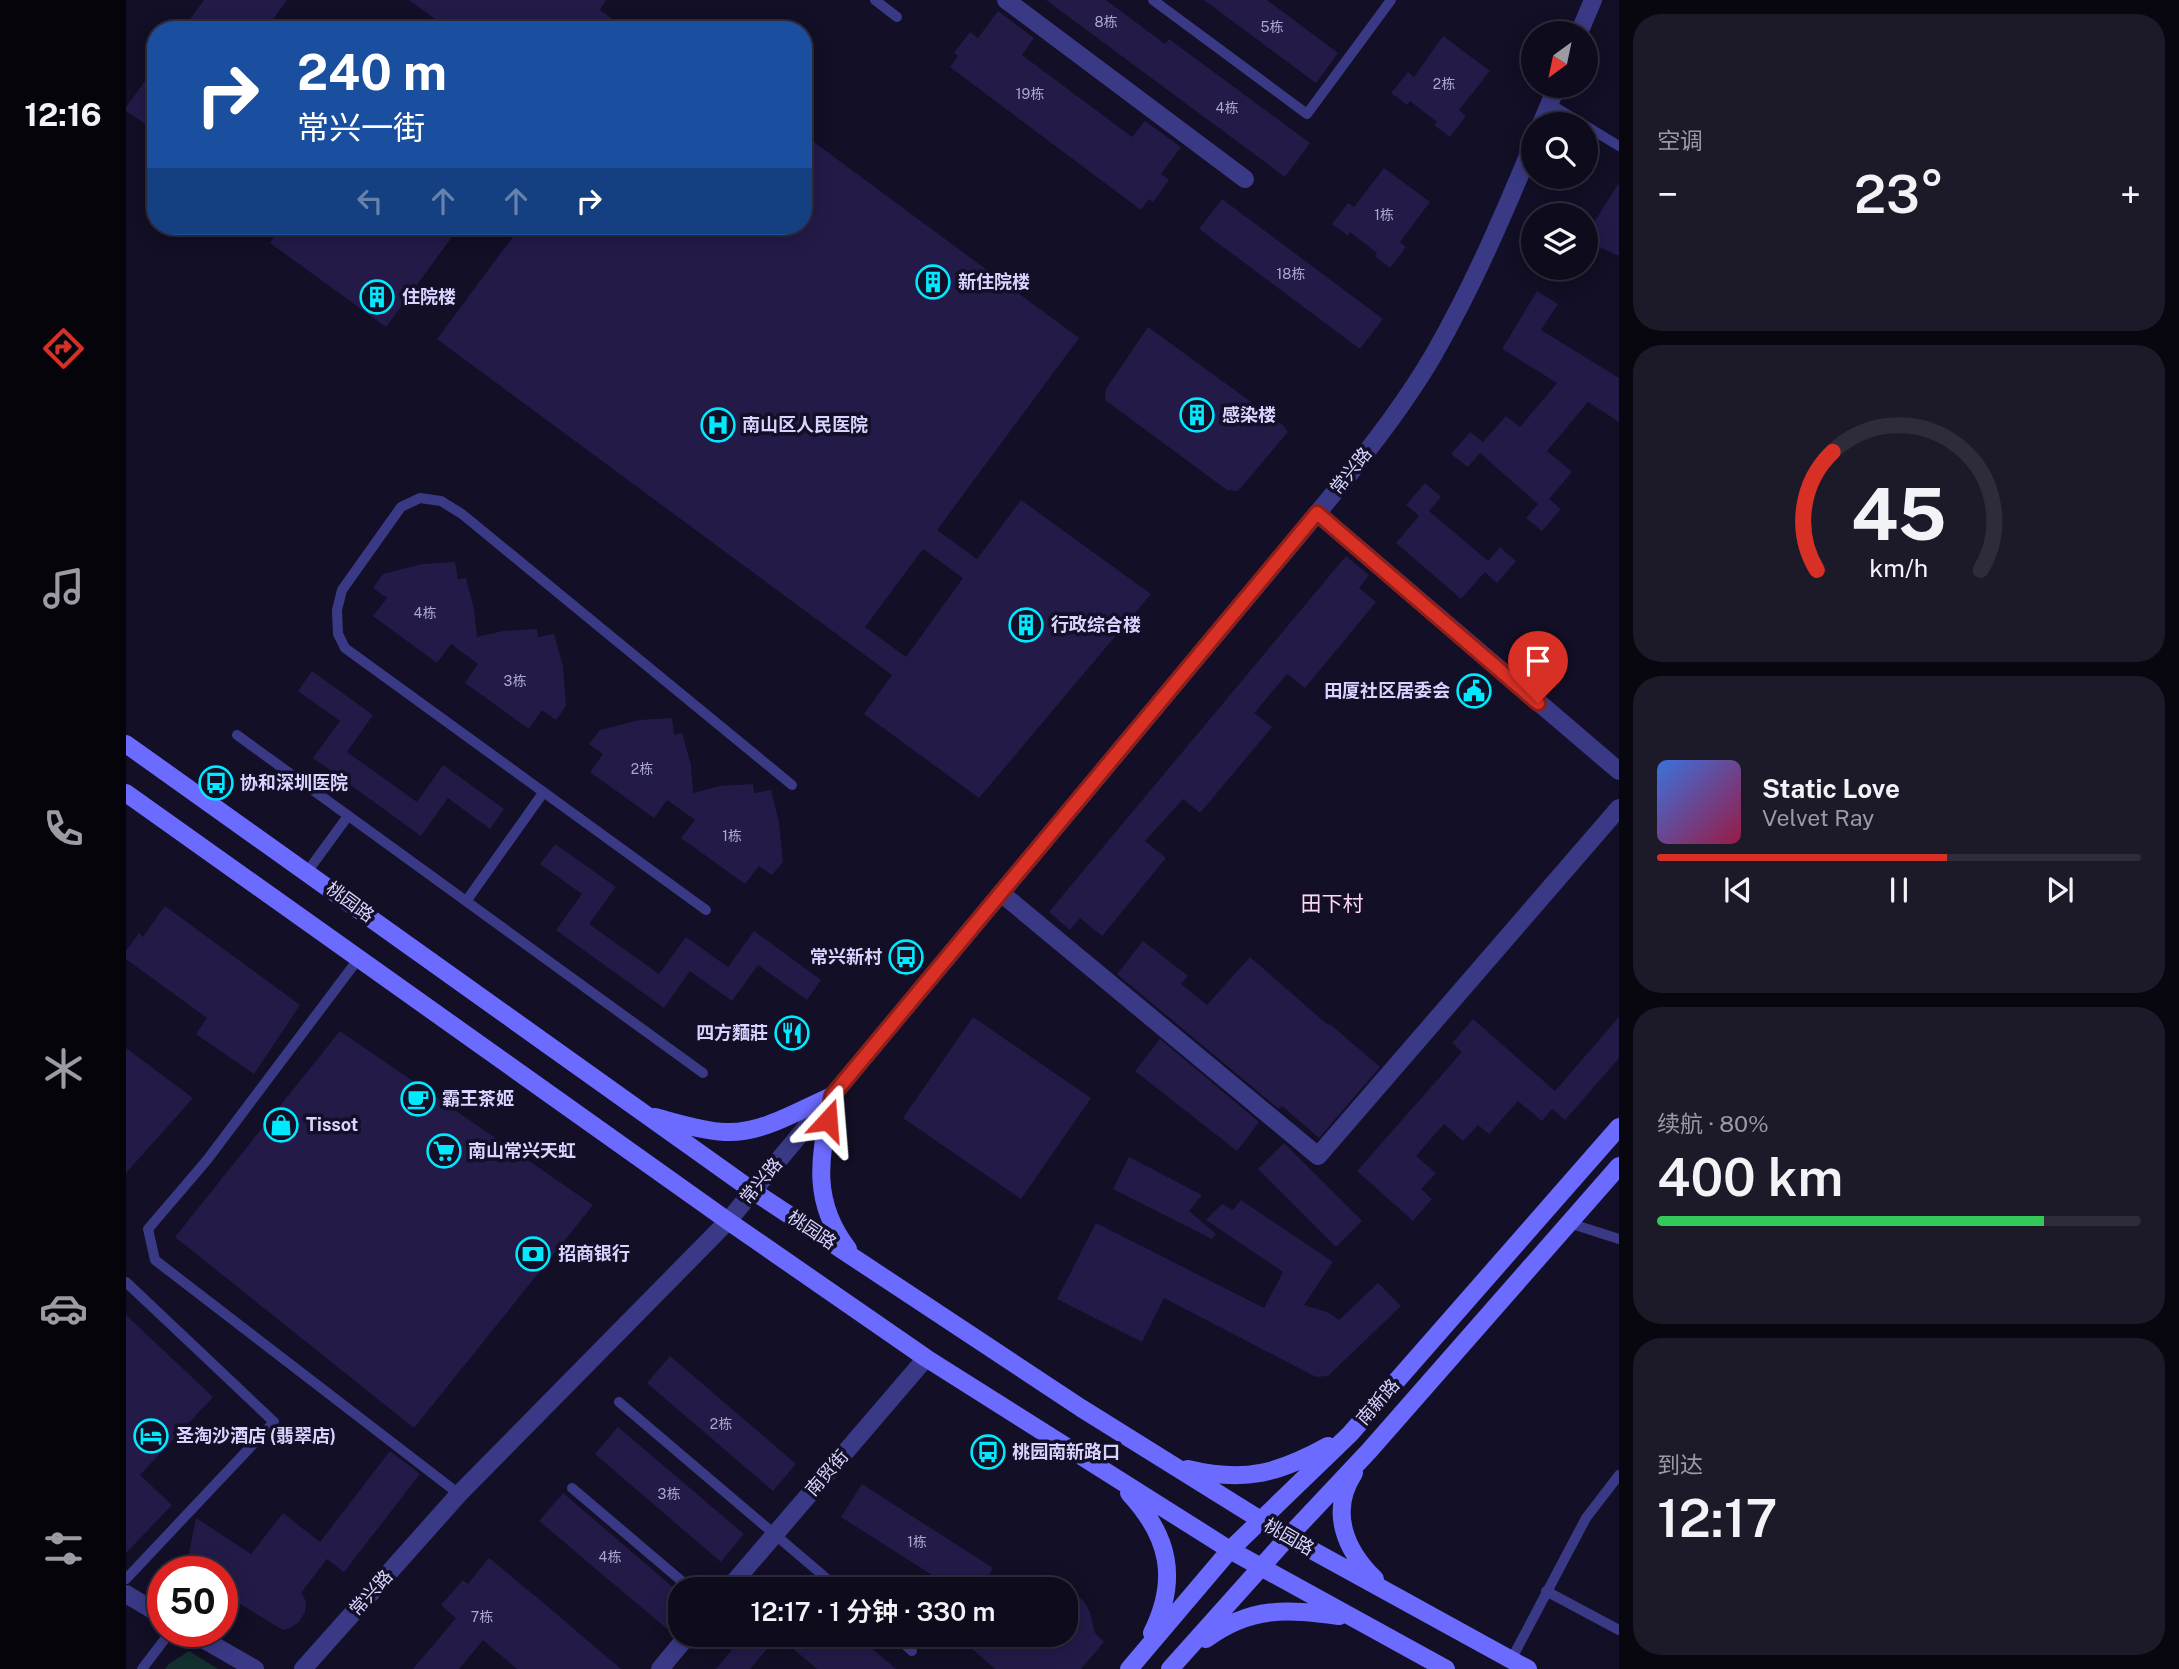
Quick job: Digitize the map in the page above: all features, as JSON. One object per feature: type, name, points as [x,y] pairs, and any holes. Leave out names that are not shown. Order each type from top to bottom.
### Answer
[{"type":"main road","name":"桃园路","points":[[126,744],[753,1191],[861,1263],[1261,1521],[1528,1669]]},
{"type":"main road","points":[[126,793],[728,1221],[926,1358],[1230,1550],[1446,1669]]},
{"type":"main road","points":[[648,1115],[710,1131],[741,1131],[756,1128],[832,1096]]},
{"type":"main road","points":[[832,1096],[820,1160],[822,1193],[831,1224],[861,1263]]},
{"type":"main road","name":"南新路","points":[[1129,1669],[1230,1550],[1350,1434],[1619,1127]]},
{"type":"main road","name":"南新路","points":[[1171,1669],[1260,1567],[1369,1451],[1619,1166]]},
{"type":"main road","points":[[1159,1457],[1186,1469],[1213,1475],[1242,1477],[1271,1472],[1298,1463],[1350,1434]]},
{"type":"main road","points":[[1369,1451],[1349,1481],[1343,1501],[1342,1523],[1347,1543],[1363,1567],[1391,1593]]},
{"type":"main road","points":[[1112,1475],[1145,1511],[1159,1534],[1166,1555],[1165,1598],[1158,1621],[1142,1653]]},
{"type":"main road","points":[[1171,1669],[1225,1625],[1253,1615],[1275,1610],[1350,1618]]},
{"type":"street","points":[[1006,0],[1245,180]]},
{"type":"street","points":[[1585,21],[1593,0]]},
{"type":"street","points":[[1546,112],[1552,98]]},
{"type":"street","name":"常兴路","points":[[303,1669],[458,1494],[728,1221],[1317,513],[1375,441],[1433,356],[1481,266],[1521,172]]},
{"type":"street","points":[[1317,513],[1619,771]]},
{"type":"street","points":[[1001,893],[1318,1156],[1619,808]]},
{"type":"street","name":"南贸街","points":[[738,1577],[926,1358]]},
{"type":"street","points":[[126,1594],[147,1606]]},
{"type":"street","points":[[217,1647],[256,1669]]},
{"type":"street","points":[[660,1669],[678,1647]]},
{"type":"lane","points":[[875,0],[897,17]]},
{"type":"lane","points":[[1153,0],[1307,114],[1391,0]]},
{"type":"lane","points":[[1550,104],[1563,112]]},
{"type":"lane","points":[[1598,133],[1619,146]]},
{"type":"lane","points":[[706,910],[345,648],[338,634],[337,610],[342,590],[401,507],[420,498],[441,501],[462,514],[792,785]]},
{"type":"lane","points":[[237,736],[703,1073]]},
{"type":"lane","points":[[467,900],[543,793]]},
{"type":"lane","points":[[307,872],[348,816]]},
{"type":"lane","points":[[359,958],[207,1160],[148,1229],[155,1260],[458,1494]]},
{"type":"lane","points":[[1569,1223],[1619,1239]]},
{"type":"lane","points":[[126,1282],[274,1422],[126,1579]]},
{"type":"lane","points":[[619,1402],[825,1577]]},
{"type":"lane","points":[[1511,1660],[1586,1518],[1619,1475]]},
{"type":"lane","points":[[572,1488],[677,1577]]},
{"type":"lane","points":[[1546,1591],[1619,1630]]},
{"type":"lane","points":[[142,1669],[159,1647]]},
{"type":"lane","points":[[907,1647],[912,1651]]},
{"type":"green space","points":[[189,1651],[218,1669],[165,1669]]},
{"type":"building","points":[[204,0],[287,0],[272,21],[189,21]]},
{"type":"building","points":[[409,0],[606,0],[600,10],[615,21],[438,21]]},
{"type":"building","points":[[1046,0],[1106,0],[1165,44],[1169,39],[1310,143],[1285,177]]},
{"type":"building","points":[[1204,0],[1267,0],[1338,53],[1316,83]]},
{"type":"building","points":[[998,11],[1034,38],[1022,55],[1132,137],[1145,121],[1181,147],[1161,174],[1169,180],[1153,202],[1149,199],[1141,210],[950,67],[958,56],[954,53],[970,32],[978,38]]},
{"type":"building","points":[[1443,36],[1490,71],[1459,110],[1466,116],[1450,137],[1434,125],[1437,122],[1410,101],[1407,105],[1391,93],[1408,72],[1414,77]]},
{"type":"building","points":[[147,78],[147,125],[126,111],[126,107]]},
{"type":"building","points":[[812,141],[1079,338],[937,530],[977,559],[1021,500],[1151,594],[979,798],[864,714],[892,675],[437,339],[514,235],[812,235]],"holes":[[[923,549],[963,578],[906,657],[865,627]]]},
{"type":"building","points":[[1384,168],[1430,202],[1400,242],[1406,247],[1390,268],[1375,256],[1377,253],[1350,232],[1348,236],[1332,224],[1348,203],[1354,207]]},
{"type":"building","points":[[1619,183],[1619,256],[1598,246],[1598,216]]},
{"type":"building","points":[[1222,199],[1383,319],[1360,349],[1199,229]]},
{"type":"building","name":"住院楼","points":[[275,235],[453,235],[386,327],[270,243]]},
{"type":"building","points":[[1537,291],[1558,304],[1541,330],[1619,378],[1619,422],[1588,402],[1547,451],[1572,472],[1549,499],[1561,509],[1542,531],[1526,518],[1538,504],[1480,453],[1468,467],[1451,454],[1470,432],[1483,442],[1506,416],[1520,427],[1557,383],[1502,349]]},
{"type":"building","name":"感染楼","points":[[1148,327],[1284,426],[1288,432],[1238,491],[1227,490],[1105,400],[1106,389]]},
{"type":"building","points":[[1425,483],[1441,497],[1429,511],[1488,561],[1500,547],[1516,561],[1497,583],[1485,572],[1461,599],[1396,543],[1419,516],[1406,505]]},
{"type":"building","points":[[1346,556],[1369,575],[1359,588],[1376,602],[1305,688],[1287,674],[1254,713],[1272,727],[1200,813],[1183,799],[1145,841],[1166,858],[1102,936],[1080,918],[1070,930],[1049,912]]},
{"type":"building","points":[[455,562],[458,579],[466,578],[474,609],[477,637],[503,631],[537,629],[538,637],[554,634],[563,666],[566,706],[556,720],[542,710],[529,729],[465,683],[478,664],[451,644],[437,663],[373,616],[387,598],[373,588],[383,574],[422,564]]},
{"type":"building","points":[[312,671],[373,715],[347,752],[417,802],[443,765],[504,809],[490,829],[448,798],[421,836],[313,758],[340,721],[298,691]]},
{"type":"building","points":[[672,718],[674,735],[682,733],[691,765],[693,793],[720,786],[753,784],[754,793],[771,790],[779,822],[783,862],[772,875],[759,866],[745,884],[681,838],[695,820],[667,800],[654,818],[590,772],[603,754],[589,744],[600,730],[639,720]]},
{"type":"building","points":[[555,844],[616,887],[589,924],[659,974],[686,937],[728,967],[754,931],[821,980],[807,1000],[758,965],[732,1001],[690,971],[664,1008],[556,930],[582,894],[540,864]]},
{"type":"building","points":[[165,906],[300,1005],[254,1074],[196,1034],[207,1018],[126,959],[126,951],[139,933],[143,937]]},
{"type":"building","points":[[1143,941],[1188,976],[1181,984],[1207,1005],[1250,957],[1380,1067],[1319,1138],[1282,1106],[1279,1109],[1117,974]]},
{"type":"building","points":[[973,1017],[1091,1098],[1021,1199],[903,1118]]},
{"type":"building","points":[[1619,1017],[1619,1058],[1565,1120],[1552,1109],[1542,1121],[1518,1101],[1489,1134],[1478,1125],[1463,1141],[1444,1124],[1416,1156],[1436,1173],[1421,1189],[1432,1199],[1413,1221],[1357,1171],[1462,1052],[1452,1043],[1473,1019],[1555,1091]]},
{"type":"building","points":[[340,1031],[593,1205],[414,1428],[175,1237]]},
{"type":"building","points":[[1160,1039],[1259,1122],[1237,1151],[1135,1071]]},
{"type":"building","points":[[126,1048],[193,1098],[126,1173]]},
{"type":"building","points":[[1284,1143],[1362,1221],[1336,1247],[1258,1169]]},
{"type":"building","points":[[1129,1157],[1202,1195],[1189,1211],[1216,1234],[1212,1239],[1113,1189]]},
{"type":"building","points":[[1241,1200],[1333,1262],[1304,1305],[1327,1312],[1339,1320],[1378,1283],[1401,1306],[1328,1376],[1316,1377],[1164,1298],[1142,1342],[1057,1299],[1096,1223],[1264,1308],[1283,1272],[1206,1220],[1222,1204],[1233,1210]]},
{"type":"building","name":"圣淘沙酒店 (翡翠店)","points":[[126,1315],[213,1397],[140,1475],[172,1505],[126,1553]]},
{"type":"building","points":[[670,1356],[796,1464],[773,1491],[647,1383]]},
{"type":"building","points":[[618,1427],[744,1534],[721,1562],[595,1454]]},
{"type":"building","points":[[390,1451],[420,1474],[344,1572],[327,1559],[301,1593],[306,1601],[305,1612],[299,1622],[290,1628],[284,1630],[238,1603],[238,1556],[188,1556],[196,1518],[251,1554],[283,1513],[320,1542]]},
{"type":"building","points":[[862,1484],[993,1568],[987,1577],[935,1577],[841,1517]]},
{"type":"building","points":[[563,1493],[668,1583],[668,1626],[666,1628],[539,1521]]},
{"type":"building","points":[[489,1558],[621,1669],[517,1669],[483,1640],[459,1669],[413,1669],[456,1618],[441,1605],[463,1580],[468,1584]]},
{"type":"building","points":[[1078,1596],[1090,1612],[1095,1633],[1104,1642],[1081,1669],[995,1669],[970,1647],[1078,1647]]},
{"type":"building","points":[[734,1647],[769,1647],[750,1669],[716,1669]]},
{"type":"building","points":[[791,1647],[870,1647],[896,1669],[817,1669]]},
{"type":"place","name":"新住院楼","points":[[933,282]]},
{"type":"place","name":"住院楼","points":[[377,297]]},
{"type":"place","name":"感染楼","points":[[1197,415]]},
{"type":"place","name":"南山区人民医院","points":[[718,425]]},
{"type":"place","name":"行政综合楼","points":[[1026,625]]},
{"type":"place","name":"田厦社区居委会","points":[[1474,691]]},
{"type":"place","name":"协和深圳医院","points":[[216,783]]},
{"type":"place","name":"常兴新村","points":[[906,957]]},
{"type":"place","name":"四方麵莊","points":[[792,1033]]},
{"type":"place","name":"霸王茶姬","points":[[418,1099]]},
{"type":"place","name":"Tissot","points":[[281,1125]]},
{"type":"place","name":"南山常兴天虹","points":[[444,1151]]},
{"type":"place","name":"招商银行","points":[[533,1254]]},
{"type":"place","name":"圣淘沙酒店 (翡翠店)","points":[[151,1436]]},
{"type":"place","name":"桃园南新路口","points":[[988,1452]]},
{"type":"district","name":"田下村","points":[[1332,904]]},
{"type":"route","points":[[828,1120],[832,1096],[1317,513],[1538,703]]}]
